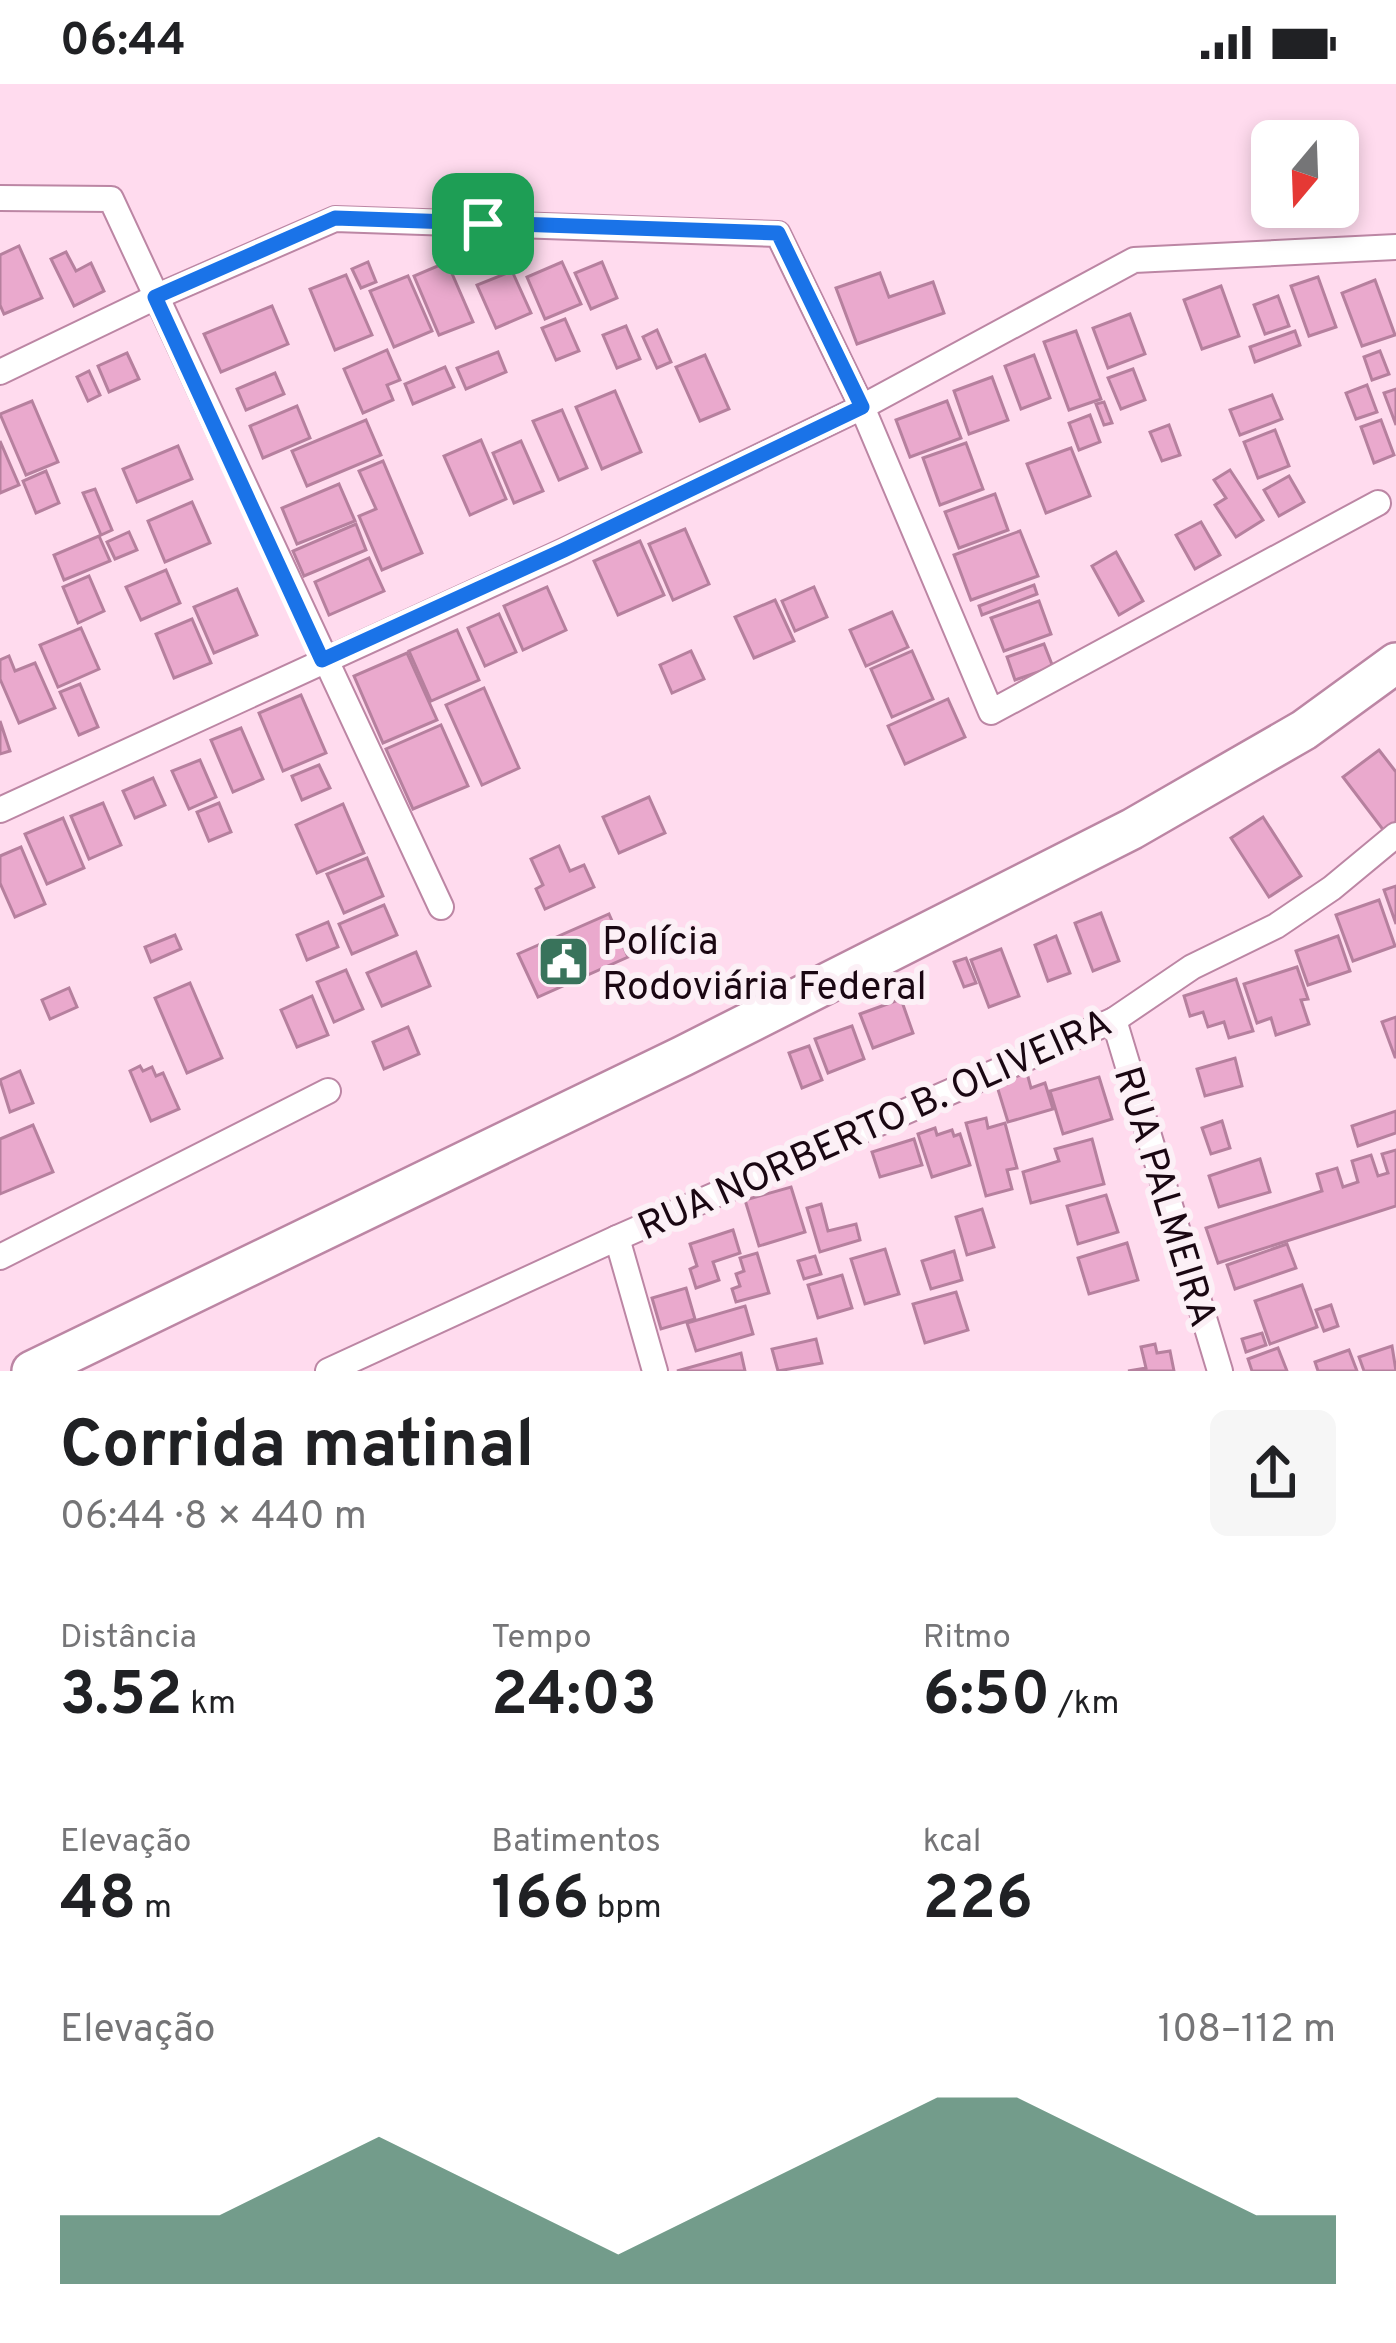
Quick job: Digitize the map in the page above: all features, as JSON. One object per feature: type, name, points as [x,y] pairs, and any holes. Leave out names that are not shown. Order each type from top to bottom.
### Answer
[{"type":"highway","points":[[32,1371],[683,1055],[1132,829],[1304,730],[1396,663]]},
{"type":"street","points":[[0,199],[111,199],[441,907]]},
{"type":"street","points":[[0,372],[335,218],[778,233],[862,407],[991,712],[1378,503]]},
{"type":"street","points":[[0,810],[862,407],[1134,260],[1396,247]]},
{"type":"street","name":"RUA NORBERTO B. OLIVEIRA","points":[[328,1371],[617,1238],[1114,1020],[1192,967],[1276,926],[1396,835]]},
{"type":"street","name":"RUA PALMEIRA","points":[[1114,1020],[1220,1371]]},
{"type":"street","points":[[0,1257],[328,1091]]},
{"type":"street","points":[[617,1238],[655,1371]]},
{"type":"building","points":[[19,246],[42,298],[4,314],[0,255]]},
{"type":"building","points":[[66,252],[76,271],[91,263],[104,291],[74,306],[51,259]]},
{"type":"building","points":[[368,262],[376,282],[361,288],[352,269]]},
{"type":"building","points":[[447,262],[473,322],[439,335],[414,276]]},
{"type":"building","points":[[562,262],[581,304],[545,319],[527,277]]},
{"type":"building","points":[[602,262],[617,298],[591,309],[575,273]]},
{"type":"building","points":[[512,271],[531,313],[496,328],[477,285]]},
{"type":"building","points":[[880,273],[889,297],[933,282],[944,313],[857,344],[836,288]]},
{"type":"building","points":[[346,275],[372,335],[335,350],[310,289]]},
{"type":"building","points":[[408,276],[432,331],[394,347],[370,291]]},
{"type":"building","points":[[1318,277],[1336,327],[1309,336],[1291,286]]},
{"type":"building","points":[[1375,280],[1395,335],[1362,346],[1342,293]]},
{"type":"building","points":[[1221,286],[1239,336],[1202,349],[1184,300]]},
{"type":"building","points":[[1278,296],[1289,326],[1265,334],[1254,305]]},
{"type":"building","points":[[272,306],[288,344],[221,372],[204,334]]},
{"type":"building","points":[[1130,314],[1145,354],[1108,368],[1093,328]]},
{"type":"building","points":[[565,319],[579,351],[556,360],[542,328]]},
{"type":"building","points":[[626,326],[640,359],[617,368],[603,335]]},
{"type":"building","points":[[657,330],[671,362],[657,368],[643,337]]},
{"type":"building","points":[[1076,331],[1101,399],[1069,410],[1044,342]]},
{"type":"building","points":[[1295,331],[1300,345],[1255,362],[1250,347]]},
{"type":"building","points":[[387,350],[400,380],[387,385],[393,400],[363,413],[344,369]]},
{"type":"building","points":[[1380,351],[1389,374],[1372,380],[1364,357]]},
{"type":"building","points":[[498,352],[506,372],[466,389],[457,368]]},
{"type":"building","points":[[127,353],[139,379],[109,392],[98,366]]},
{"type":"building","points":[[705,355],[729,409],[700,421],[676,367]]},
{"type":"building","points":[[1034,355],[1050,398],[1021,409],[1005,366]]},
{"type":"building","points":[[445,367],[454,387],[413,404],[405,384]]},
{"type":"building","points":[[1133,369],[1145,400],[1121,409],[1108,378]]},
{"type":"building","points":[[89,371],[100,395],[88,401],[77,377]]},
{"type":"building","points":[[275,373],[284,394],[246,410],[237,389]]},
{"type":"building","points":[[992,377],[1008,420],[969,434],[954,391]]},
{"type":"building","points":[[1367,385],[1377,412],[1356,419],[1346,393]]},
{"type":"building","points":[[1396,389],[1396,425],[1384,393]]},
{"type":"building","points":[[615,391],[641,452],[602,469],[576,407]]},
{"type":"building","points":[[1272,395],[1282,419],[1240,435],[1230,410]]},
{"type":"building","points":[[32,401],[58,462],[26,475],[0,414]]},
{"type":"building","points":[[947,401],[961,438],[910,457],[896,420]]},
{"type":"building","points":[[1104,402],[1112,423],[1104,425],[1096,404]]},
{"type":"building","points":[[297,406],[310,438],[263,458],[250,426]]},
{"type":"building","points":[[562,410],[587,468],[559,480],[533,421]]},
{"type":"building","points":[[1090,415],[1100,442],[1079,450],[1069,423]]},
{"type":"building","points":[[366,420],[381,455],[307,486],[292,451]]},
{"type":"building","points":[[1381,420],[1394,455],[1374,463],[1361,427]]},
{"type":"building","points":[[1169,425],[1180,455],[1162,461],[1150,432]]},
{"type":"building","points":[[1275,430],[1289,466],[1258,478],[1244,442]]},
{"type":"building","points":[[481,440],[506,499],[470,515],[444,456]]},
{"type":"building","points":[[0,441],[19,485],[0,493]]},
{"type":"building","points":[[521,441],[543,491],[514,503],[493,453]]},
{"type":"building","points":[[966,443],[983,489],[940,505],[923,458]]},
{"type":"building","points":[[178,446],[192,479],[137,502],[123,469]]},
{"type":"building","points":[[1071,448],[1090,496],[1046,513],[1027,464]]},
{"type":"building","points":[[383,461],[422,553],[382,570],[359,516],[376,509],[359,471]]},
{"type":"building","points":[[1230,470],[1263,520],[1236,537],[1215,505],[1226,498],[1214,480]]},
{"type":"building","points":[[46,471],[59,503],[36,513],[23,481]]},
{"type":"building","points":[[1289,476],[1304,502],[1279,516],[1264,490]]},
{"type":"building","points":[[339,484],[355,521],[297,544],[282,508]]},
{"type":"building","points":[[95,489],[112,530],[101,535],[83,493]]},
{"type":"building","points":[[995,494],[1008,530],[959,548],[945,512]]},
{"type":"building","points":[[192,502],[210,543],[165,562],[148,521]]},
{"type":"building","points":[[1201,522],[1220,555],[1195,569],[1176,535]]},
{"type":"building","points":[[356,524],[366,550],[304,576],[293,551]]},
{"type":"building","points":[[685,529],[709,584],[673,600],[649,544]]},
{"type":"building","points":[[1020,531],[1038,576],[971,600],[954,555]]},
{"type":"building","points":[[129,532],[137,550],[115,559],[107,542]]},
{"type":"building","points":[[99,536],[110,561],[64,580],[54,555]]},
{"type":"building","points":[[640,541],[664,595],[618,615],[594,561]]},
{"type":"building","points":[[1116,552],[1143,601],[1119,615],[1092,566]]},
{"type":"building","points":[[369,558],[384,591],[329,615],[315,582]]},
{"type":"building","points":[[166,570],[180,603],[141,620],[126,587]]},
{"type":"building","points":[[89,576],[104,611],[78,623],[63,587]]},
{"type":"building","points":[[1034,585],[1037,594],[982,615],[979,606]]},
{"type":"building","points":[[547,587],[566,630],[523,650],[504,606]]},
{"type":"building","points":[[814,587],[827,617],[795,631],[782,601]]},
{"type":"building","points":[[237,589],[257,635],[214,653],[194,607]]},
{"type":"building","points":[[775,600],[794,641],[754,658],[735,617]]},
{"type":"building","points":[[1039,601],[1051,634],[1004,651],[991,618]]},
{"type":"building","points":[[892,612],[908,647],[866,666],[850,630]]},
{"type":"building","points":[[499,614],[516,652],[485,666],[468,628]]},
{"type":"building","points":[[192,619],[211,663],[174,678],[156,634]]},
{"type":"building","points":[[81,628],[99,669],[58,687],[40,645]]},
{"type":"building","points":[[457,630],[479,680],[431,701],[409,651]]},
{"type":"building","points":[[1044,644],[1053,667],[1015,680],[1007,657]]},
{"type":"building","points":[[691,651],[704,679],[672,693],[660,665]]},
{"type":"building","points":[[912,651],[933,699],[892,717],[871,669]]},
{"type":"building","points":[[407,653],[437,720],[383,743],[354,676]]},
{"type":"building","points":[[9,656],[15,671],[35,663],[55,708],[19,723],[0,679],[0,660]]},
{"type":"building","points":[[80,684],[98,727],[79,735],[60,692]]},
{"type":"building","points":[[484,688],[519,768],[482,785],[446,705]]},
{"type":"building","points":[[301,695],[326,753],[283,771],[259,713]]},
{"type":"building","points":[[948,699],[965,737],[905,764],[888,726]]},
{"type":"building","points":[[0,721],[10,751],[0,754]]},
{"type":"building","points":[[441,725],[468,786],[413,809],[386,749]]},
{"type":"building","points":[[241,728],[263,779],[233,792],[211,740]]},
{"type":"building","points":[[1379,750],[1396,772],[1396,822],[1384,831],[1343,777]]},
{"type":"building","points":[[200,760],[216,797],[189,809],[172,771]]},
{"type":"building","points":[[319,765],[330,788],[302,800],[292,776]]},
{"type":"building","points":[[153,778],[165,805],[135,818],[123,791]]},
{"type":"building","points":[[649,797],[665,833],[619,853],[603,817]]},
{"type":"building","points":[[103,803],[121,845],[89,859],[71,816]]},
{"type":"building","points":[[219,803],[231,832],[209,841],[197,812]]},
{"type":"building","points":[[343,804],[364,853],[317,873],[296,825]]},
{"type":"building","points":[[1263,817],[1301,876],[1269,897],[1231,838]]},
{"type":"building","points":[[63,818],[84,868],[47,884],[25,834]]},
{"type":"building","points":[[559,846],[570,871],[584,865],[594,887],[545,909],[536,889],[543,885],[531,859]]},
{"type":"building","points":[[21,847],[45,904],[15,917],[0,883],[0,856]]},
{"type":"building","points":[[367,858],[383,896],[344,913],[327,874]]},
{"type":"building","points":[[1396,886],[1396,924],[1384,890]]},
{"type":"building","points":[[1379,900],[1395,946],[1353,961],[1336,915]]},
{"type":"building","points":[[384,905],[397,935],[352,954],[339,924]]},
{"type":"building","points":[[1101,913],[1119,961],[1093,971],[1075,923]]},
{"type":"building","points":[[609,914],[628,957],[538,997],[518,954]]},
{"type":"building","points":[[328,922],[338,947],[307,960],[297,935]]},
{"type":"building","points":[[175,935],[181,949],[151,962],[145,947]]},
{"type":"building","points":[[1056,936],[1070,973],[1048,981],[1035,945]]},
{"type":"building","points":[[1338,936],[1350,971],[1308,985],[1296,951]]},
{"type":"building","points":[[1001,949],[1019,996],[989,1007],[971,960]]},
{"type":"building","points":[[416,952],[430,986],[382,1006],[367,973]]},
{"type":"building","points":[[966,958],[976,983],[964,987],[954,962]]},
{"type":"building","points":[[1297,967],[1308,999],[1301,1000],[1309,1024],[1276,1035],[1271,1018],[1257,1023],[1244,984]]},
{"type":"building","points":[[346,970],[363,1009],[334,1022],[317,982]]},
{"type":"building","points":[[1236,979],[1253,1031],[1229,1038],[1224,1022],[1208,1027],[1203,1012],[1190,1016],[1184,996]]},
{"type":"building","points":[[190,983],[222,1058],[187,1073],[155,998]]},
{"type":"building","points":[[69,988],[77,1007],[50,1019],[42,1000]]},
{"type":"building","points":[[312,996],[328,1035],[297,1047],[281,1010]]},
{"type":"building","points":[[901,999],[913,1033],[873,1048],[860,1014]]},
{"type":"building","points":[[1396,1017],[1396,1057],[1395,1057],[1382,1022]]},
{"type":"building","points":[[852,1026],[864,1059],[828,1073],[815,1039]]},
{"type":"building","points":[[408,1027],[419,1054],[384,1069],[373,1042]]},
{"type":"building","points":[[809,1046],[822,1080],[802,1088],[789,1053]]},
{"type":"building","points":[[1235,1058],[1242,1086],[1205,1096],[1197,1069]]},
{"type":"building","points":[[140,1066],[143,1071],[152,1067],[156,1076],[163,1073],[179,1109],[151,1121],[130,1071]]},
{"type":"building","points":[[20,1071],[33,1103],[10,1112],[0,1080]]},
{"type":"building","points":[[1027,1073],[1031,1088],[1045,1083],[1053,1109],[1008,1122],[996,1083]]},
{"type":"building","points":[[1099,1077],[1112,1119],[1063,1134],[1050,1091]]},
{"type":"building","points":[[1396,1111],[1396,1133],[1358,1146],[1352,1126]]},
{"type":"building","points":[[986,1118],[988,1128],[1005,1123],[1017,1168],[1007,1170],[1012,1189],[986,1196],[966,1123]]},
{"type":"building","points":[[1222,1121],[1230,1148],[1211,1154],[1202,1128]]},
{"type":"building","points":[[33,1125],[53,1172],[0,1194],[0,1139]]},
{"type":"building","points":[[935,1128],[937,1135],[952,1130],[954,1136],[960,1134],[970,1165],[932,1177],[918,1134]]},
{"type":"building","points":[[914,1139],[922,1165],[880,1177],[872,1152]]},
{"type":"building","points":[[1092,1139],[1104,1184],[1031,1203],[1023,1172],[1059,1161],[1055,1149]]},
{"type":"building","points":[[1396,1150],[1396,1206],[1218,1263],[1206,1228],[1322,1191],[1317,1174],[1337,1168],[1343,1187],[1358,1182],[1352,1161],[1371,1155],[1378,1176],[1388,1173],[1382,1154]]},
{"type":"building","points":[[1260,1159],[1270,1192],[1219,1207],[1209,1176]]},
{"type":"building","points":[[791,1187],[805,1232],[759,1246],[745,1200]]},
{"type":"building","points":[[1106,1195],[1118,1232],[1078,1244],[1067,1206]]},
{"type":"building","points":[[821,1204],[828,1231],[856,1224],[860,1240],[820,1252],[807,1208]]},
{"type":"building","points":[[982,1209],[994,1247],[967,1255],[956,1217]]},
{"type":"building","points":[[733,1230],[740,1253],[713,1262],[719,1280],[696,1288],[690,1269],[697,1266],[690,1244]]},
{"type":"building","points":[[1127,1243],[1138,1280],[1089,1294],[1078,1258]]},
{"type":"building","points":[[1287,1244],[1296,1268],[1235,1289],[1227,1265]]},
{"type":"building","points":[[885,1249],[899,1294],[865,1304],[851,1259]]},
{"type":"building","points":[[954,1251],[962,1280],[931,1289],[922,1261]]},
{"type":"building","points":[[757,1253],[769,1293],[736,1302],[732,1289],[740,1286],[736,1274],[744,1271],[740,1258]]},
{"type":"building","points":[[815,1256],[821,1274],[804,1279],[798,1261]]},
{"type":"building","points":[[842,1275],[852,1308],[818,1318],[808,1285]]},
{"type":"building","points":[[1302,1285],[1317,1327],[1270,1344],[1255,1301]]},
{"type":"building","points":[[686,1288],[695,1319],[661,1329],[652,1298]]},
{"type":"building","points":[[956,1292],[968,1330],[925,1343],[913,1304]]},
{"type":"building","points":[[1331,1305],[1338,1326],[1324,1331],[1316,1310]]},
{"type":"building","points":[[745,1306],[753,1334],[696,1351],[687,1323]]},
{"type":"building","points":[[1262,1333],[1266,1345],[1246,1352],[1242,1339]]},
{"type":"building","points":[[816,1339],[822,1363],[778,1371],[772,1349]]},
{"type":"building","points":[[1155,1344],[1157,1353],[1170,1351],[1174,1371],[1128,1371],[1146,1368],[1141,1347]]},
{"type":"building","points":[[1392,1346],[1396,1371],[1364,1371],[1359,1357]]},
{"type":"building","points":[[1278,1348],[1287,1371],[1252,1371],[1248,1359]]},
{"type":"building","points":[[1349,1350],[1357,1371],[1318,1371],[1315,1362]]},
{"type":"building","points":[[741,1353],[745,1371],[677,1371]]},
{"type":"place","name":"Polícia Rodoviária Federal","points":[[563,962]]},
{"type":"route","points":[[335,218],[483,224],[778,233],[862,407],[322,660],[155,297],[335,218]]}]
